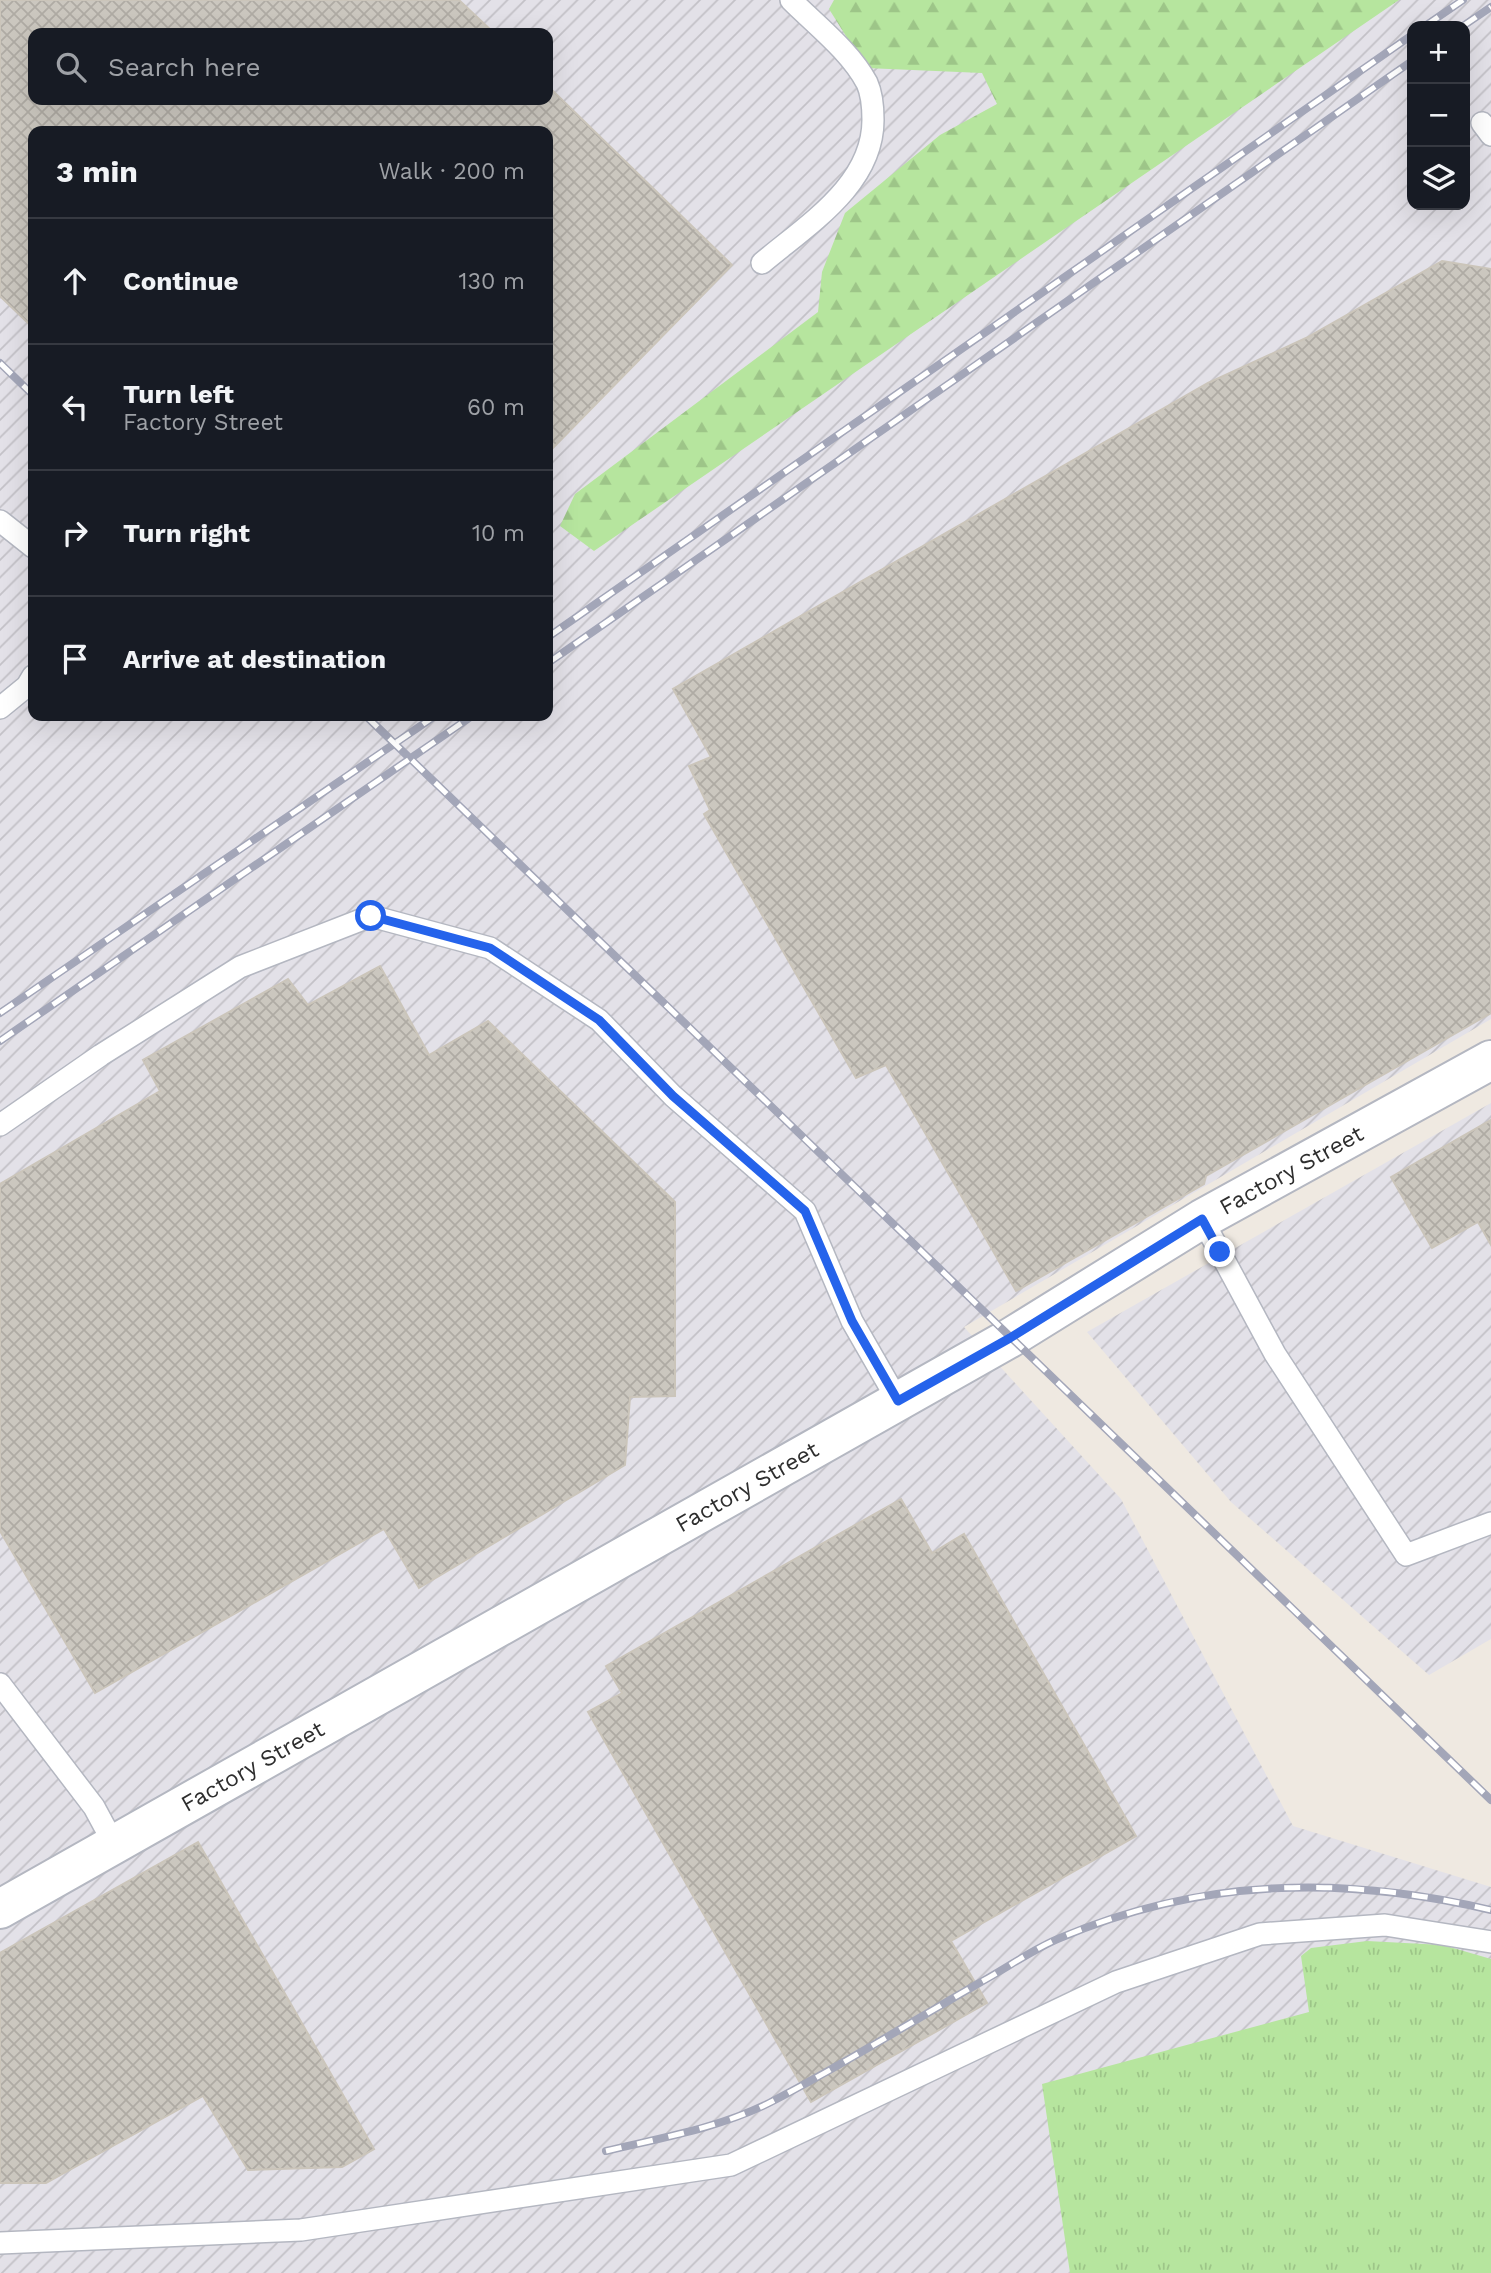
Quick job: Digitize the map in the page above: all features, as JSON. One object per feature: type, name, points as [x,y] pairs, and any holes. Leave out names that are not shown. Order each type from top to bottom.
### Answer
[{"type":"street","name":"Factory Street","points":[[0,1909],[1010,1338],[1202,1219],[1491,1060]]},
{"type":"lane","points":[[762,263],[837,200],[861,170],[873,138],[873,108],[868,85],[853,62],[791,0]]},
{"type":"lane","points":[[0,521],[28,543]]},
{"type":"lane","points":[[0,708],[28,684]]},
{"type":"lane","points":[[0,1125],[101,1055],[240,967],[371,916],[490,948],[599,1020],[673,1096],[805,1211],[852,1321],[898,1401]]},
{"type":"lane","points":[[1202,1219],[1275,1354],[1406,1555],[1491,1523]]},
{"type":"lane","points":[[0,1684],[94,1807],[114,1844]]},
{"type":"lane","points":[[0,2243],[301,2230],[731,2165],[1115,1982],[1260,1934],[1385,1925],[1491,1942]]},
{"type":"shaded area","points":[[0,0],[1491,0],[1491,1019],[964,1327],[1121,1499],[1293,1826],[1491,1887],[1491,2273],[0,2273]]},
{"type":"shaded area","points":[[1491,1103],[1491,1639],[1429,1675],[1231,1502],[1087,1332]]},
{"type":"green space","points":[[834,0],[1399,0],[594,551],[560,526],[575,494],[818,312],[822,272],[845,213],[940,135],[997,104],[982,73],[866,68],[829,9]]},
{"type":"green space","points":[[1367,1941],[1443,1945],[1491,1959],[1491,2273],[1070,2273],[1042,2084],[1309,2012],[1301,1956],[1311,1948]]},
{"type":"building","points":[[0,0],[459,0],[489,28],[28,28],[28,105],[553,105],[553,91],[732,265],[553,448],[553,126],[28,126],[28,323],[0,296]]},
{"type":"building","points":[[1442,261],[1491,269],[1491,1013],[1206,1176],[1204,1184],[1016,1291],[886,1065],[856,1078],[704,814],[710,810],[689,766],[711,757],[673,689],[1208,383],[1306,338]]},
{"type":"building","points":[[380,966],[429,1055],[488,1021],[675,1202],[675,1396],[630,1397],[625,1465],[419,1588],[384,1529],[95,1693],[0,1531],[0,1184],[160,1091],[143,1060],[288,979],[308,1005]]},
{"type":"building","points":[[1491,1120],[1491,1245],[1478,1222],[1432,1248],[1391,1177]]},
{"type":"building","points":[[901,1499],[932,1553],[964,1534],[1136,1836],[951,1941],[987,2003],[811,2102],[588,1712],[622,1693],[606,1666]]},
{"type":"building","points":[[198,1842],[374,2149],[342,2167],[248,2170],[203,2096],[46,2183],[0,2183],[0,1953]]},
{"type":"railway","points":[[1432,21],[1463,0]]},
{"type":"railway","points":[[1470,21],[1491,7]]},
{"type":"railway","points":[[553,634],[1407,38]]},
{"type":"railway","points":[[553,660],[1407,64]]},
{"type":"railway","points":[[0,363],[28,390]]},
{"type":"railway","points":[[371,721],[1491,1800]]},
{"type":"railway","points":[[0,1013],[428,721]]},
{"type":"railway","points":[[0,1041],[465,721]]},
{"type":"railway","points":[[606,2151],[689,2132],[750,2112],[823,2074],[1050,1942],[1113,1918],[1166,1903],[1273,1888],[1327,1888],[1381,1891],[1491,1910]]},
{"type":"route","points":[[371,916],[490,948],[599,1020],[673,1096],[805,1211],[852,1321],[898,1401],[1010,1338],[1202,1219],[1220,1252]]}]
